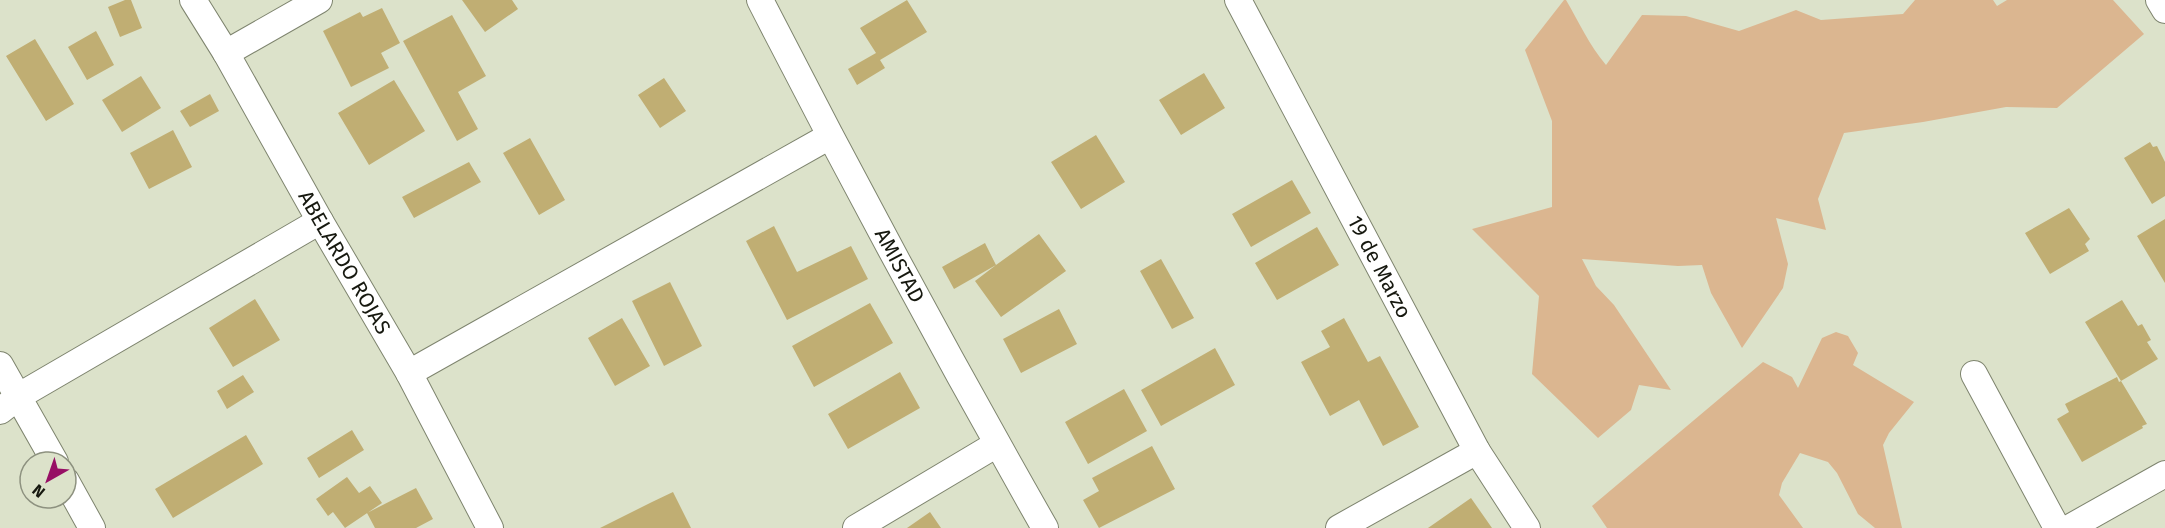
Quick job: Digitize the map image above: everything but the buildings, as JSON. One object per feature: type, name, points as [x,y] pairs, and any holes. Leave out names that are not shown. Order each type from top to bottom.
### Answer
[{"type":"street","name":"ABELARDO ROJAS","points":[[193,0],[226,53],[320,221],[409,373],[490,528]]},
{"type":"street","points":[[226,53],[319,0]]},
{"type":"street","name":"AMISTAD","points":[[760,0],[830,136],[1045,528]]},
{"type":"street","name":"19 de Marzo","points":[[1238,0],[1477,451],[1527,528]]},
{"type":"street","points":[[2159,0],[2165,10]]},
{"type":"street","points":[[409,373],[830,136]]},
{"type":"street","points":[[9,403],[320,221]]},
{"type":"street","points":[[0,364],[9,403],[46,450]]},
{"type":"street","points":[[1974,374],[2058,528]]},
{"type":"street","points":[[856,528],[998,444]]},
{"type":"street","points":[[1339,528],[1477,451]]},
{"type":"street","points":[[2069,528],[2165,474]]},
{"type":"street","points":[[78,503],[92,528]]},
{"type":"shaded area","points":[[1564,0],[1606,65],[1642,15],[1686,16],[1739,31],[1796,10],[1821,20],[1903,14],[1915,0],[1993,0],[1997,6],[2007,0],[2113,0],[2144,34],[2057,108],[2006,107],[1844,133],[1818,199],[1826,230],[1776,218],[1788,264],[1783,288],[1742,348],[1711,293],[1702,265],[1678,266],[1582,259],[1596,286],[1614,305],[1671,390],[1639,385],[1631,410],[1598,438],[1532,374],[1539,296],[1472,229],[1552,207],[1552,121],[1525,50]]},
{"type":"shaded area","points":[[1836,332],[1848,336],[1858,353],[1853,365],[1914,402],[1889,433],[1883,445],[1902,528],[1875,528],[1858,514],[1837,473],[1828,462],[1800,453],[1782,483],[1779,495],[1803,528],[1607,528],[1592,506],[1763,362],[1792,377],[1798,388],[1822,338]]}]
